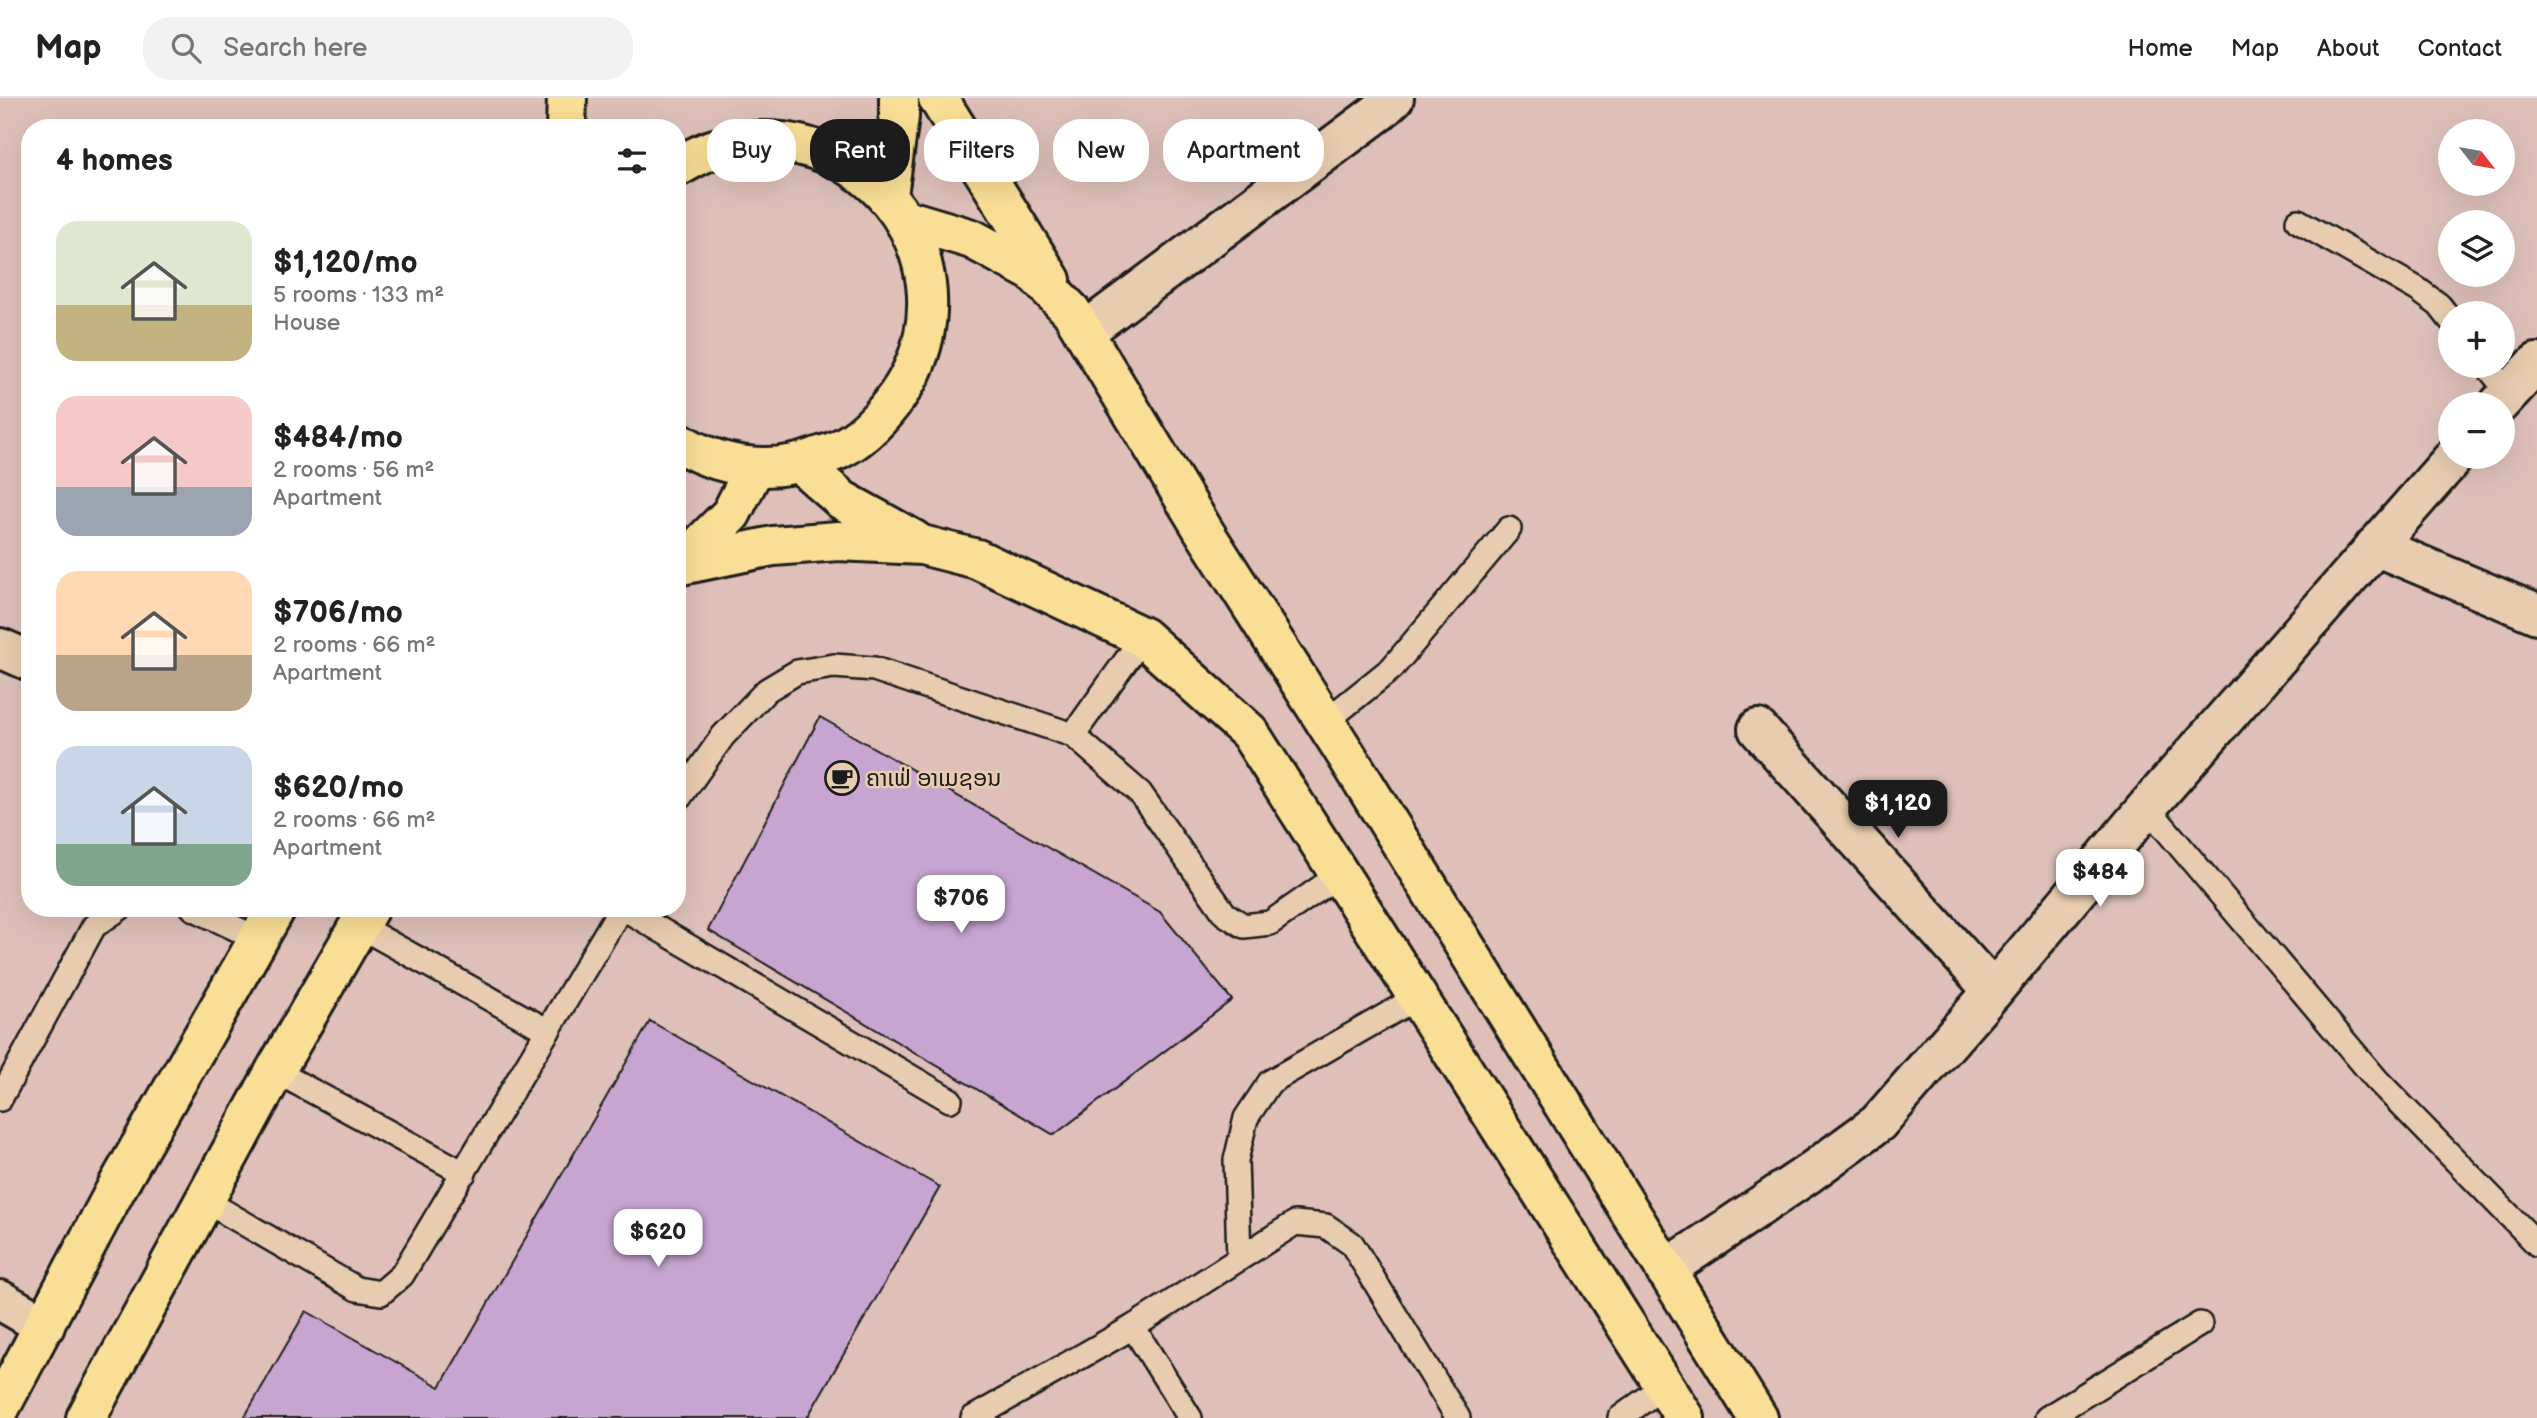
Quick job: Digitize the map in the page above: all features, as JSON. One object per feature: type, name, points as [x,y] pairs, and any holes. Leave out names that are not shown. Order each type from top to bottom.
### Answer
[{"type":"highway","points":[[686,447],[721,461],[755,467],[800,463],[841,448],[877,422],[904,388],[922,347],[928,303],[922,260],[896,207],[899,98]]},
{"type":"highway","points":[[938,98],[1078,322],[1205,533],[1758,1418]]},
{"type":"highway","points":[[686,163],[714,149],[761,140],[808,146],[851,165],[896,207],[972,239],[1033,272],[1078,322]]},
{"type":"highway","points":[[800,463],[842,500],[922,545]]},
{"type":"highway","points":[[686,558],[731,514],[755,467]]},
{"type":"highway","points":[[686,564],[773,546],[838,541],[922,545],[977,559],[1143,637],[1249,732],[1685,1418]]},
{"type":"highway","points":[[86,1418],[275,1071],[364,917]]},
{"type":"highway","points":[[0,1408],[116,1189],[267,924]]},
{"type":"street","points":[[1078,322],[1380,111],[1394,98]]},
{"type":"street","points":[[2498,388],[2537,363]]},
{"type":"street","points":[[1665,1270],[1878,1123],[2147,807],[2443,469]]},
{"type":"street","points":[[2375,546],[2537,614]]},
{"type":"street","points":[[0,648],[21,657]]},
{"type":"street","points":[[1758,729],[1993,991]]},
{"type":"street","points":[[0,1300],[44,1326]]},
{"type":"lane","points":[[2298,221],[2417,289],[2438,304]]},
{"type":"lane","points":[[1325,722],[1392,668],[1509,529]]},
{"type":"lane","points":[[1073,735],[1143,637]]},
{"type":"lane","points":[[686,788],[723,736],[767,690],[797,672],[834,666],[874,669],[1073,735],[1140,793],[1225,915],[1244,926],[1270,923],[1339,875]]},
{"type":"lane","points":[[2147,807],[2377,1080],[2537,1244]]},
{"type":"lane","points":[[0,1099],[94,926],[107,917]]},
{"type":"lane","points":[[235,917],[267,924]]},
{"type":"lane","points":[[364,917],[548,1031]]},
{"type":"lane","points":[[204,1200],[358,1289],[381,1293],[402,1275],[617,917]]},
{"type":"lane","points":[[637,917],[950,1100]]},
{"type":"lane","points":[[1239,1258],[1236,1160],[1246,1118],[1270,1082],[1418,997]]},
{"type":"lane","points":[[275,1071],[464,1173]]},
{"type":"lane","points":[[973,1418],[1133,1327],[1295,1223],[1326,1226],[1352,1244],[1458,1418]]},
{"type":"lane","points":[[2047,1418],[2200,1324]]},
{"type":"lane","points":[[1133,1327],[1190,1418]]},
{"type":"lane","points":[[1620,1418],[1665,1385]]},
{"type":"building","points":[[820,717],[1160,912],[1232,1000],[1054,1135],[708,930]]},
{"type":"building","points":[[650,1021],[940,1187],[807,1418],[244,1418],[306,1311],[440,1387]]},
{"type":"place","name":"ຄາເຟ່ ອາເມຊອນ","points":[[842,778]]}]
